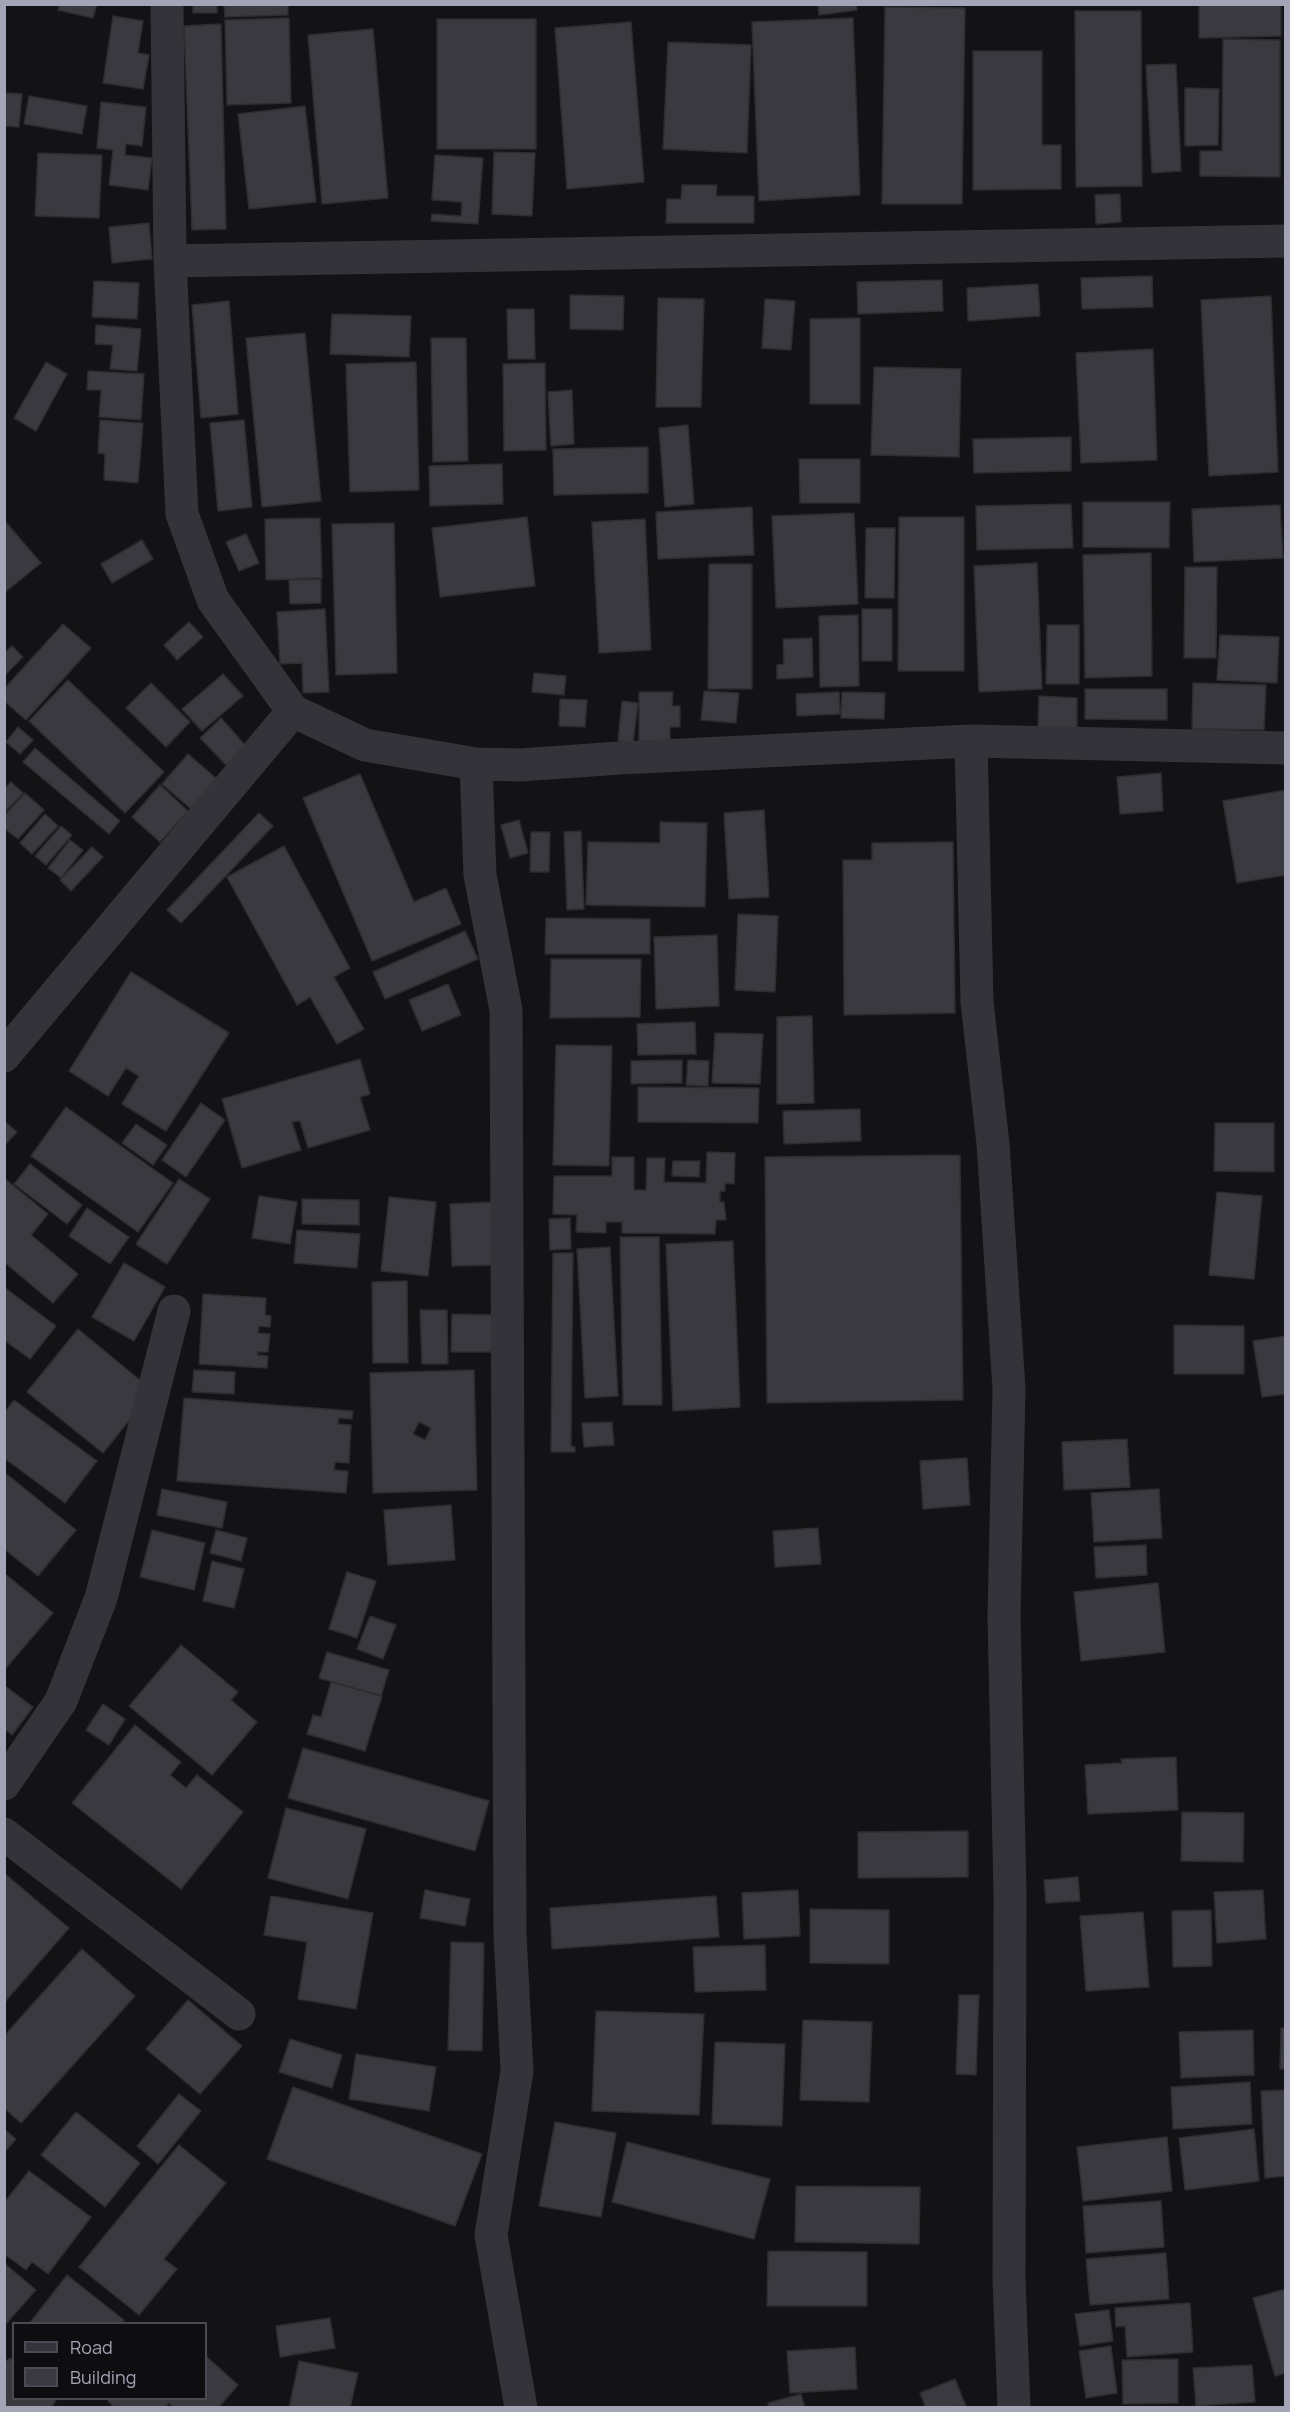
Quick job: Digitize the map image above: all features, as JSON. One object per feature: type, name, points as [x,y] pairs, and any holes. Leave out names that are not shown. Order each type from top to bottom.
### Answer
[{"type":"street","points":[[167,4],[171,261],[182,514],[213,600],[293,711],[364,745],[476,764],[520,765],[971,741],[1286,748]]},
{"type":"street","points":[[171,261],[1286,241]]},
{"type":"street","points":[[4,1056],[293,711]]},
{"type":"street","points":[[971,741],[977,1002],[993,1144],[1009,1389],[1004,1617],[1010,1894],[1009,2279],[1014,2408]]},
{"type":"street","points":[[476,764],[480,875],[507,1022],[510,1934],[517,2071],[491,2235],[521,2408]]},
{"type":"street","points":[[4,1784],[61,1701],[101,1598],[174,1311]]},
{"type":"street","points":[[4,1834],[239,2014]]},
{"type":"building","points":[[60,4],[97,4],[93,18],[58,10]]},
{"type":"building","points":[[193,4],[217,4],[217,13],[193,13]]},
{"type":"building","points":[[224,4],[288,4],[288,15],[225,17]]},
{"type":"building","points":[[818,4],[856,4],[857,10],[819,15]]},
{"type":"building","points":[[1281,4],[1281,36],[1199,38],[1199,5]]},
{"type":"building","points":[[885,7],[965,8],[962,204],[882,204]]},
{"type":"building","points":[[1075,11],[1141,11],[1142,186],[1076,187]]},
{"type":"building","points":[[113,16],[143,21],[138,53],[149,55],[143,89],[103,83]]},
{"type":"building","points":[[289,18],[291,103],[227,105],[225,20]]},
{"type":"building","points":[[853,18],[860,195],[759,201],[752,22]]},
{"type":"building","points":[[437,19],[536,19],[536,149],[437,149]]},
{"type":"building","points":[[631,22],[644,182],[567,189],[555,28]]},
{"type":"building","points":[[221,24],[226,229],[192,230],[184,26]]},
{"type":"building","points":[[373,29],[388,198],[322,204],[308,35]]},
{"type":"building","points":[[1223,39],[1280,40],[1280,177],[1200,176],[1200,151],[1222,151]]},
{"type":"building","points":[[668,42],[751,45],[747,153],[663,149]]},
{"type":"building","points":[[973,51],[1042,51],[1042,145],[1061,145],[1061,189],[973,190]]},
{"type":"building","points":[[1176,64],[1181,171],[1152,173],[1146,65]]},
{"type":"building","points":[[1185,88],[1219,89],[1218,145],[1185,146]]},
{"type":"building","points":[[6,93],[22,94],[19,127],[4,126]]},
{"type":"building","points":[[29,96],[87,106],[82,134],[24,124]]},
{"type":"building","points":[[101,102],[146,107],[142,146],[126,144],[125,155],[152,158],[148,190],[109,185],[113,150],[97,148]]},
{"type":"building","points":[[305,106],[316,202],[249,209],[238,114]]},
{"type":"building","points":[[494,152],[535,153],[532,216],[492,214]]},
{"type":"building","points":[[38,153],[102,155],[99,218],[35,216]]},
{"type":"building","points":[[435,155],[483,158],[478,224],[431,221],[432,214],[461,216],[462,202],[432,200]]},
{"type":"building","points":[[682,185],[717,185],[716,196],[754,196],[754,223],[666,223],[667,199],[681,199]]},
{"type":"building","points":[[1120,194],[1121,222],[1096,224],[1095,195]]},
{"type":"building","points":[[149,223],[152,259],[112,263],[109,227]]},
{"type":"building","points":[[1152,276],[1153,307],[1082,309],[1081,278]]},
{"type":"building","points":[[942,280],[943,311],[858,314],[857,282]]},
{"type":"building","points":[[94,281],[139,283],[137,319],[92,317]]},
{"type":"building","points":[[1038,284],[1040,316],[968,321],[967,288]]},
{"type":"building","points":[[570,295],[624,296],[623,330],[570,329]]},
{"type":"building","points":[[1271,296],[1278,472],[1209,476],[1201,300]]},
{"type":"building","points":[[658,298],[704,299],[701,407],[656,407]]},
{"type":"building","points":[[765,299],[795,301],[791,350],[762,348]]},
{"type":"building","points":[[229,301],[238,414],[201,418],[192,305]]},
{"type":"building","points":[[507,309],[534,309],[535,359],[508,359]]},
{"type":"building","points":[[332,314],[411,316],[409,357],[330,354]]},
{"type":"building","points":[[860,318],[860,404],[810,404],[810,319]]},
{"type":"building","points":[[96,325],[141,329],[137,371],[110,369],[113,345],[95,344]]},
{"type":"building","points":[[305,333],[321,501],[262,507],[246,338]]},
{"type":"building","points":[[431,338],[466,338],[468,461],[433,462]]},
{"type":"building","points":[[1153,349],[1157,460],[1081,463],[1076,353]]},
{"type":"building","points":[[46,362],[67,374],[36,431],[14,418]]},
{"type":"building","points":[[416,362],[419,490],[350,492],[346,364]]},
{"type":"building","points":[[545,363],[546,450],[504,451],[503,364]]},
{"type":"building","points":[[874,367],[961,369],[959,457],[871,455]]},
{"type":"building","points":[[88,371],[144,374],[141,420],[99,417],[101,390],[87,390]]},
{"type":"building","points":[[572,390],[574,444],[551,446],[548,392]]},
{"type":"building","points":[[100,420],[143,423],[138,483],[104,480],[105,454],[98,453]]},
{"type":"building","points":[[244,420],[252,507],[218,511],[210,423]]},
{"type":"building","points":[[688,425],[694,504],[665,507],[659,428]]},
{"type":"building","points":[[1071,437],[1071,471],[974,473],[973,439]]},
{"type":"building","points":[[648,447],[648,493],[554,495],[553,449]]},
{"type":"building","points":[[799,459],[860,459],[860,503],[800,503]]},
{"type":"building","points":[[502,464],[503,504],[430,506],[429,466]]},
{"type":"building","points":[[1083,502],[1170,502],[1169,548],[1083,547]]},
{"type":"building","points":[[1071,504],[1073,548],[977,550],[976,506]]},
{"type":"building","points":[[1280,505],[1283,558],[1194,562],[1192,509]]},
{"type":"building","points":[[752,507],[754,555],[658,559],[656,512]]},
{"type":"building","points":[[854,513],[858,604],[776,608],[772,516]]},
{"type":"building","points":[[527,517],[535,586],[440,597],[432,528]]},
{"type":"building","points":[[899,517],[964,517],[964,671],[898,671]]},
{"type":"building","points":[[320,518],[322,578],[266,580],[265,519]]},
{"type":"building","points":[[645,519],[651,650],[599,653],[592,522]]},
{"type":"building","points":[[4,520],[41,563],[4,593]]},
{"type":"building","points":[[394,523],[397,673],[336,675],[332,524]]},
{"type":"building","points":[[866,528],[895,528],[894,598],[865,598]]},
{"type":"building","points":[[246,534],[259,563],[239,571],[226,542]]},
{"type":"building","points":[[142,540],[153,559],[112,583],[101,564]]},
{"type":"building","points":[[1151,553],[1152,676],[1085,678],[1083,555]]},
{"type":"building","points":[[1037,563],[1042,689],[979,692],[974,566]]},
{"type":"building","points":[[709,564],[752,564],[752,689],[708,689]]},
{"type":"building","points":[[1185,567],[1217,567],[1216,658],[1184,658]]},
{"type":"building","points":[[321,579],[321,603],[290,604],[289,580]]},
{"type":"building","points":[[325,609],[329,692],[303,693],[302,663],[280,664],[277,612]]},
{"type":"building","points":[[862,609],[892,609],[892,661],[862,661]]},
{"type":"building","points":[[858,615],[859,686],[820,687],[819,616]]},
{"type":"building","points":[[189,622],[203,637],[177,660],[164,645]]},
{"type":"building","points":[[63,624],[91,648],[26,720],[4,701],[4,689]]},
{"type":"building","points":[[1047,625],[1079,625],[1079,684],[1046,684]]},
{"type":"building","points":[[1220,635],[1279,637],[1277,683],[1217,680]]},
{"type":"building","points":[[812,638],[813,677],[777,679],[777,665],[784,664],[783,639]]},
{"type":"building","points":[[12,646],[23,657],[4,676],[4,653]]},
{"type":"building","points":[[534,673],[566,676],[564,695],[532,692]]},
{"type":"building","points":[[223,674],[243,696],[202,731],[182,709]]},
{"type":"building","points":[[68,680],[164,772],[125,813],[29,721]]},
{"type":"building","points":[[151,683],[190,722],[166,747],[126,708]]},
{"type":"building","points":[[1193,683],[1266,685],[1264,730],[1192,729]]},
{"type":"building","points":[[1085,689],[1167,689],[1167,720],[1085,719]]},
{"type":"building","points":[[704,691],[739,693],[736,723],[701,720]]},
{"type":"building","points":[[639,692],[673,692],[672,706],[680,706],[680,727],[670,727],[670,743],[639,743]]},
{"type":"building","points":[[839,692],[840,714],[797,716],[796,694]]},
{"type":"building","points":[[842,692],[885,693],[884,719],[841,718]]},
{"type":"building","points":[[1039,696],[1077,698],[1077,729],[1038,727]]},
{"type":"building","points":[[560,699],[587,700],[585,727],[559,726]]},
{"type":"building","points":[[622,701],[638,703],[633,743],[618,741]]},
{"type":"building","points":[[221,718],[246,746],[226,765],[200,738]]},
{"type":"building","points":[[18,727],[33,740],[20,754],[6,742]]},
{"type":"building","points":[[35,748],[120,821],[109,834],[23,762]]},
{"type":"building","points":[[188,754],[217,779],[191,809],[162,784]]},
{"type":"building","points":[[1161,773],[1163,811],[1120,814],[1117,777]]},
{"type":"building","points":[[360,774],[414,902],[446,888],[461,924],[372,961],[303,798]]},
{"type":"building","points":[[11,782],[23,793],[4,813],[4,789]]},
{"type":"building","points":[[160,785],[188,811],[160,842],[132,817]]},
{"type":"building","points":[[1286,790],[1286,875],[1237,883],[1223,801]]},
{"type":"building","points":[[25,793],[44,810],[18,839],[4,828],[4,816]]},
{"type":"building","points":[[764,810],[769,897],[729,899],[724,813]]},
{"type":"building","points":[[259,813],[273,826],[181,923],[167,910]]},
{"type":"building","points":[[45,814],[58,826],[32,854],[20,843]]},
{"type":"building","points":[[519,820],[528,853],[510,858],[501,825]]},
{"type":"building","points":[[660,822],[707,823],[705,907],[586,905],[588,842],[660,843]]},
{"type":"building","points":[[61,826],[72,835],[46,865],[35,856]]},
{"type":"building","points":[[581,831],[584,909],[567,910],[564,832]]},
{"type":"building","points":[[531,832],[550,832],[549,872],[530,872]]},
{"type":"building","points":[[70,840],[83,850],[61,878],[48,868]]},
{"type":"building","points":[[953,842],[955,1013],[844,1015],[843,860],[872,860],[872,843]]},
{"type":"building","points":[[284,846],[350,968],[334,977],[364,1029],[337,1044],[310,997],[297,1005],[227,877]]},
{"type":"building","points":[[92,847],[103,857],[71,891],[60,880]]},
{"type":"building","points":[[738,914],[778,916],[775,992],[735,990]]},
{"type":"building","points":[[546,918],[650,919],[650,954],[545,954]]},
{"type":"building","points":[[465,931],[478,959],[385,999],[373,972]]},
{"type":"building","points":[[717,935],[719,1006],[656,1009],[654,937]]},
{"type":"building","points":[[551,959],[641,959],[640,1017],[550,1018]]},
{"type":"building","points":[[131,972],[229,1033],[166,1131],[122,1104],[139,1076],[126,1068],[108,1096],[69,1071]]},
{"type":"building","points":[[448,984],[461,1015],[422,1031],[409,1000]]},
{"type":"building","points":[[812,1016],[814,1103],[777,1104],[777,1017]]},
{"type":"building","points":[[695,1022],[696,1054],[638,1055],[637,1024]]},
{"type":"building","points":[[715,1033],[763,1034],[760,1084],[712,1083]]},
{"type":"building","points":[[556,1045],[612,1046],[609,1166],[553,1165]]},
{"type":"building","points":[[360,1059],[370,1094],[360,1097],[370,1130],[308,1148],[300,1121],[292,1122],[301,1150],[242,1168],[222,1099]]},
{"type":"building","points":[[682,1060],[682,1083],[631,1084],[631,1061]]},
{"type":"building","points":[[688,1060],[709,1061],[708,1086],[686,1085]]},
{"type":"building","points":[[638,1087],[759,1088],[758,1123],[638,1122]]},
{"type":"building","points":[[201,1103],[225,1120],[186,1177],[162,1160]]},
{"type":"building","points":[[66,1107],[173,1183],[138,1232],[31,1156]]},
{"type":"building","points":[[860,1109],[861,1141],[784,1144],[783,1111]]},
{"type":"building","points":[[4,1121],[17,1132],[4,1146]]},
{"type":"building","points":[[1215,1123],[1274,1123],[1274,1172],[1214,1171]]},
{"type":"building","points":[[136,1124],[167,1145],[153,1165],[122,1143]]},
{"type":"building","points":[[707,1152],[735,1153],[734,1184],[725,1183],[725,1191],[720,1191],[720,1202],[724,1202],[726,1220],[716,1220],[715,1234],[622,1233],[622,1222],[606,1222],[606,1233],[576,1232],[577,1215],[553,1214],[554,1176],[612,1176],[612,1157],[634,1157],[634,1190],[646,1190],[647,1158],[665,1158],[664,1182],[706,1183]]},
{"type":"building","points":[[960,1155],[963,1400],[767,1403],[765,1157]]},
{"type":"building","points":[[673,1161],[700,1161],[699,1177],[672,1176]]},
{"type":"building","points":[[30,1164],[82,1205],[67,1224],[14,1184]]},
{"type":"building","points":[[4,1178],[48,1214],[31,1235],[78,1274],[53,1303],[4,1262]]},
{"type":"building","points":[[179,1179],[210,1199],[167,1264],[136,1244]]},
{"type":"building","points":[[1217,1192],[1262,1196],[1254,1279],[1209,1275]]},
{"type":"building","points":[[259,1196],[297,1202],[290,1244],[252,1238]]},
{"type":"building","points":[[389,1197],[436,1202],[428,1276],[381,1271]]},
{"type":"building","points":[[302,1199],[359,1200],[359,1225],[302,1224]]},
{"type":"building","points":[[495,1202],[497,1265],[452,1266],[450,1204]]},
{"type":"building","points":[[87,1208],[129,1237],[110,1264],[69,1236]]},
{"type":"building","points":[[570,1218],[571,1249],[550,1250],[549,1219]]},
{"type":"building","points":[[297,1230],[360,1234],[357,1268],[294,1263]]},
{"type":"building","points":[[620,1237],[659,1237],[662,1405],[623,1405]]},
{"type":"building","points":[[733,1241],[740,1407],[673,1411],[666,1244]]},
{"type":"building","points":[[610,1247],[618,1396],[585,1398],[577,1249]]},
{"type":"building","points":[[553,1253],[573,1253],[571,1446],[575,1447],[575,1452],[551,1452]]},
{"type":"building","points":[[124,1263],[165,1287],[134,1341],[92,1317]]},
{"type":"building","points":[[407,1281],[408,1363],[373,1363],[372,1282]]},
{"type":"building","points":[[4,1287],[56,1326],[30,1359],[4,1340]]},
{"type":"building","points":[[203,1294],[266,1298],[265,1315],[271,1316],[270,1327],[259,1326],[258,1333],[270,1334],[268,1352],[258,1352],[257,1355],[268,1356],[267,1368],[199,1364]]},
{"type":"building","points":[[420,1310],[447,1310],[448,1364],[422,1364]]},
{"type":"building","points":[[452,1314],[493,1315],[493,1352],[451,1352]]},
{"type":"building","points":[[1174,1325],[1244,1326],[1244,1374],[1174,1374]]},
{"type":"building","points":[[78,1329],[153,1391],[103,1453],[27,1392]]},
{"type":"building","points":[[1286,1336],[1286,1394],[1262,1397],[1253,1341]]},
{"type":"building","points":[[194,1370],[235,1372],[234,1394],[192,1392]]},
{"type":"building","points":[[474,1370],[477,1490],[373,1493],[370,1373]],"holes":[[[419,1422],[431,1428],[425,1440],[413,1434]]]},
{"type":"building","points":[[184,1398],[353,1411],[352,1419],[339,1418],[338,1424],[351,1425],[349,1463],[335,1462],[334,1470],[348,1471],[346,1493],[177,1481]]},
{"type":"building","points":[[14,1400],[97,1461],[65,1503],[4,1458],[4,1413]]},
{"type":"building","points":[[612,1422],[614,1445],[584,1447],[582,1423]]},
{"type":"building","points":[[1127,1439],[1130,1487],[1064,1490],[1062,1442]]},
{"type":"building","points":[[967,1458],[970,1505],[923,1509],[920,1461]]},
{"type":"building","points":[[4,1472],[76,1530],[38,1576],[4,1549]]},
{"type":"building","points":[[162,1489],[227,1502],[222,1528],[157,1515]]},
{"type":"building","points":[[1159,1489],[1162,1538],[1094,1542],[1091,1493]]},
{"type":"building","points":[[451,1505],[455,1560],[388,1565],[384,1510]]},
{"type":"building","points":[[818,1528],[821,1564],[775,1567],[773,1531]]},
{"type":"building","points":[[152,1530],[205,1543],[194,1590],[140,1577]]},
{"type":"building","points":[[216,1530],[247,1538],[241,1561],[210,1553]]},
{"type":"building","points":[[1146,1545],[1147,1575],[1096,1578],[1094,1547]]},
{"type":"building","points":[[212,1561],[244,1569],[234,1608],[203,1601]]},
{"type":"building","points":[[347,1572],[376,1581],[357,1638],[329,1629]]},
{"type":"building","points":[[4,1573],[53,1613],[6,1668],[4,1667]]},
{"type":"building","points":[[1158,1583],[1165,1652],[1081,1661],[1074,1592]]},
{"type":"building","points":[[370,1616],[396,1625],[383,1659],[357,1649]]},
{"type":"building","points":[[181,1645],[238,1692],[231,1700],[257,1722],[212,1775],[129,1706]]},
{"type":"building","points":[[327,1652],[389,1670],[381,1696],[319,1678]]},
{"type":"building","points":[[331,1682],[382,1696],[365,1751],[307,1734],[313,1715],[321,1717]]},
{"type":"building","points":[[4,1685],[33,1707],[12,1735],[4,1729]]},
{"type":"building","points":[[103,1704],[125,1719],[109,1745],[86,1730]]},
{"type":"building","points":[[135,1725],[181,1762],[170,1775],[186,1788],[197,1775],[243,1812],[181,1889],[72,1803]]},
{"type":"building","points":[[303,1748],[489,1801],[475,1851],[288,1798]]},
{"type":"building","points":[[1176,1757],[1178,1810],[1088,1814],[1085,1765],[1122,1763],[1121,1759]]},
{"type":"building","points":[[286,1808],[366,1829],[348,1899],[268,1878]]},
{"type":"building","points":[[1182,1812],[1244,1813],[1243,1862],[1181,1861]]},
{"type":"building","points":[[968,1831],[968,1877],[858,1878],[858,1832]]},
{"type":"building","points":[[4,1873],[69,1928],[4,2003]]},
{"type":"building","points":[[1078,1877],[1080,1901],[1046,1903],[1044,1880]]},
{"type":"building","points":[[425,1890],[470,1899],[465,1926],[420,1918]]},
{"type":"building","points":[[798,1890],[800,1936],[744,1939],[742,1893]]},
{"type":"building","points":[[1263,1890],[1266,1939],[1217,1943],[1214,1892]]},
{"type":"building","points":[[271,1896],[373,1913],[356,2009],[298,1999],[307,1942],[264,1935]]},
{"type":"building","points":[[716,1896],[719,1937],[552,1949],[550,1908]]},
{"type":"building","points":[[810,1909],[889,1910],[889,1964],[810,1963]]},
{"type":"building","points":[[1211,1910],[1212,1966],[1173,1967],[1172,1911]]},
{"type":"building","points":[[1143,1912],[1149,1987],[1086,1991],[1080,1916]]},
{"type":"building","points":[[451,1942],[484,1943],[482,2051],[448,2050]]},
{"type":"building","points":[[765,1945],[766,1990],[695,1992],[693,1947]]},
{"type":"building","points":[[82,1949],[135,1996],[21,2123],[4,2108],[4,2036]]},
{"type":"building","points":[[959,1995],[979,1995],[976,2075],[956,2074]]},
{"type":"building","points":[[188,2000],[242,2046],[200,2094],[146,2049]]},
{"type":"building","points":[[596,2011],[704,2014],[699,2115],[592,2111]]},
{"type":"building","points":[[803,2020],[872,2022],[869,2102],[800,2100]]},
{"type":"building","points":[[1281,2028],[1286,2028],[1286,2069],[1280,2069]]},
{"type":"building","points":[[1253,2030],[1254,2075],[1181,2078],[1179,2032]]},
{"type":"building","points":[[290,2039],[342,2055],[332,2088],[279,2072]]},
{"type":"building","points":[[715,2042],[785,2044],[782,2126],[712,2124]]},
{"type":"building","points":[[356,2054],[436,2067],[429,2111],[349,2099]]},
{"type":"building","points":[[1250,2082],[1252,2124],[1173,2129],[1171,2087]]},
{"type":"building","points":[[293,2087],[482,2154],[455,2226],[267,2159]]},
{"type":"building","points":[[1286,2090],[1286,2176],[1265,2178],[1261,2091]]},
{"type":"building","points":[[179,2094],[201,2111],[158,2164],[137,2146]]},
{"type":"building","points":[[76,2112],[140,2163],[105,2207],[41,2155]]},
{"type":"building","points":[[555,2122],[616,2133],[601,2217],[539,2206]]},
{"type":"building","points":[[4,2129],[16,2139],[4,2153]]},
{"type":"building","points":[[1254,2129],[1259,2181],[1185,2190],[1179,2138]]},
{"type":"building","points":[[1167,2137],[1172,2191],[1083,2201],[1077,2147]]},
{"type":"building","points":[[627,2142],[770,2179],[754,2239],[612,2202]]},
{"type":"building","points":[[179,2145],[226,2183],[164,2259],[177,2269],[139,2315],[79,2267]]},
{"type":"building","points":[[29,2171],[91,2217],[48,2274],[32,2262],[26,2270],[4,2254],[4,2203]]},
{"type":"building","points":[[796,2186],[920,2187],[919,2244],[795,2242]]},
{"type":"building","points":[[1161,2201],[1164,2247],[1086,2253],[1083,2206]]},
{"type":"building","points":[[768,2251],[867,2252],[867,2306],[767,2306]]},
{"type":"building","points":[[1166,2253],[1169,2299],[1090,2305],[1086,2259]]},
{"type":"building","points":[[4,2263],[36,2290],[4,2326]]},
{"type":"building","points":[[67,2275],[124,2320],[122,2322],[31,2322]]},
{"type":"building","points":[[1286,2289],[1286,2373],[1275,2376],[1253,2298]]},
{"type":"building","points":[[1190,2303],[1193,2352],[1127,2357],[1125,2326],[1116,2327],[1115,2308]]},
{"type":"building","points":[[1109,2310],[1113,2341],[1080,2346],[1075,2314]]},
{"type":"building","points":[[330,2318],[335,2348],[280,2357],[276,2326]]},
{"type":"building","points":[[1111,2346],[1117,2393],[1086,2398],[1079,2351]]},
{"type":"building","points":[[855,2347],[857,2389],[790,2393],[787,2351]]},
{"type":"building","points":[[207,2357],[238,2385],[218,2408],[173,2408],[169,2403],[165,2408],[115,2408],[108,2401],[207,2400]]},
{"type":"building","points":[[4,2358],[8,2361],[10,2358],[12,2360],[12,2400],[56,2400],[51,2408],[4,2408]]},
{"type":"building","points":[[1178,2359],[1178,2403],[1123,2404],[1122,2360]]},
{"type":"building","points":[[299,2361],[358,2373],[350,2408],[289,2408]]},
{"type":"building","points":[[1252,2365],[1255,2402],[1196,2406],[1193,2368]]},
{"type":"building","points":[[955,2379],[966,2406],[926,2408],[920,2393]]},
{"type":"building","points":[[801,2394],[805,2408],[769,2408],[768,2403]]}]
